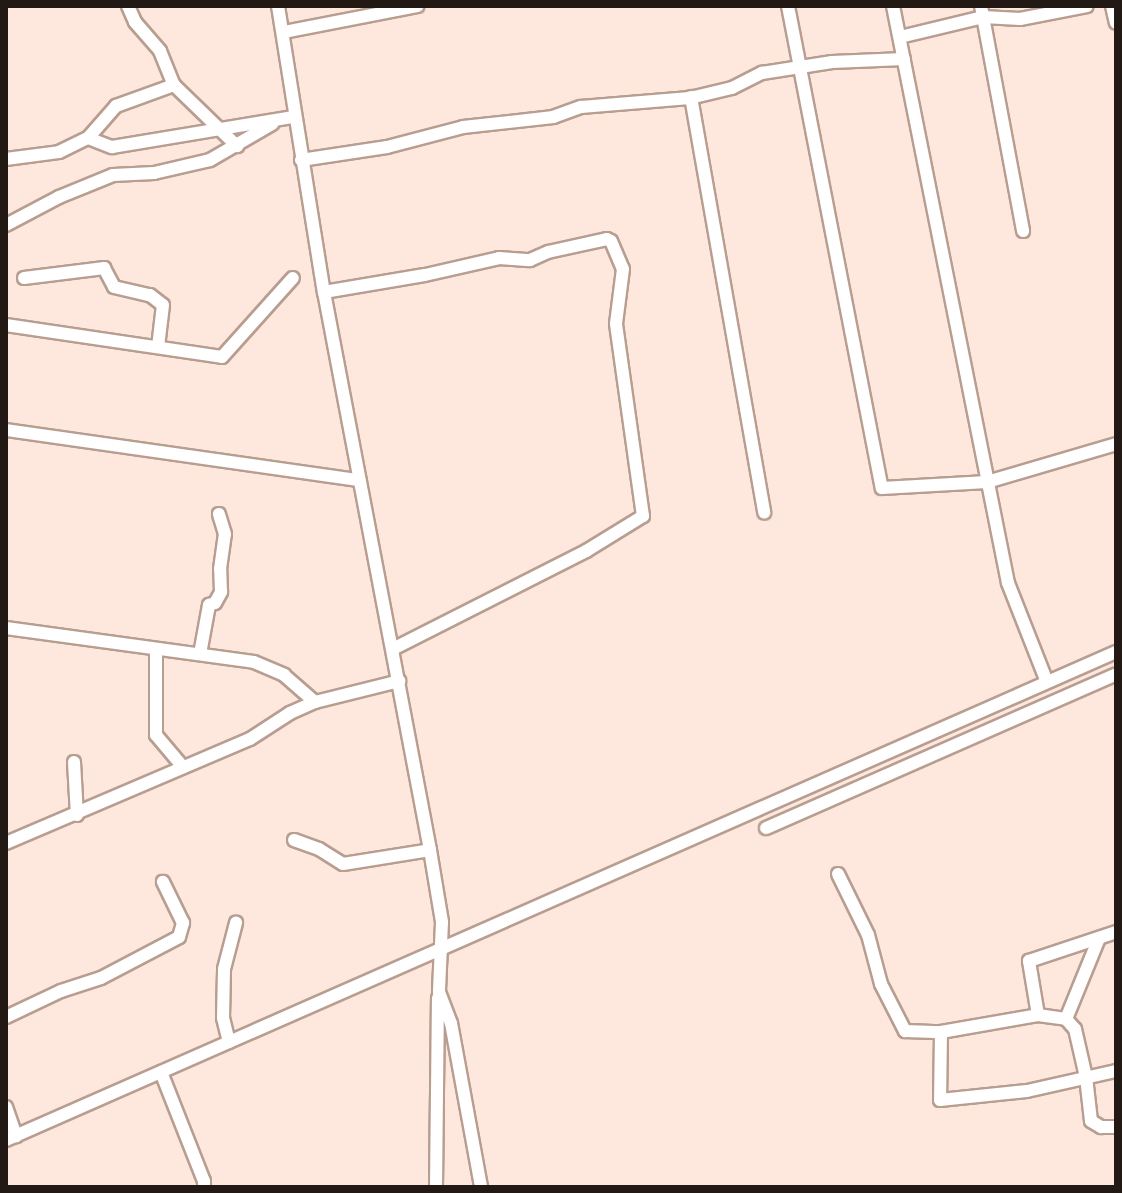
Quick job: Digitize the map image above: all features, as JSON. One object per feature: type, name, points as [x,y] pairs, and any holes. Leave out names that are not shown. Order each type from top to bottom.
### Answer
[{"type":"street","points":[[128,6],[135,22],[160,51],[174,85],[237,146]]},
{"type":"street","points":[[278,6],[324,292],[442,922],[438,953],[436,1187]]},
{"type":"street","points":[[284,32],[418,6]]},
{"type":"street","points":[[788,6],[882,488],[987,482],[1116,444]]},
{"type":"street","points":[[893,6],[1008,583],[1047,682]]},
{"type":"street","points":[[900,37],[982,12],[1020,19],[1087,6]]},
{"type":"street","points":[[1112,6],[1116,23]]},
{"type":"street","points":[[982,12],[987,23],[1023,231]]},
{"type":"street","points":[[301,160],[387,147],[463,127],[553,117],[581,107],[691,97],[732,88],[762,73],[800,70],[832,62],[904,59]]},
{"type":"street","points":[[6,159],[59,152],[88,138],[116,106],[174,85]]},
{"type":"street","points":[[691,97],[764,513]]},
{"type":"street","points":[[88,138],[112,147],[294,117]]},
{"type":"street","points":[[6,225],[59,197],[113,175],[176,168],[210,160],[278,120]]},
{"type":"street","points":[[324,292],[425,275],[499,258],[530,260],[548,252],[607,239],[611,241],[623,269],[616,324],[643,516],[586,551],[393,649]]},
{"type":"street","points":[[24,278],[104,268],[114,287],[150,295],[163,305],[158,347]]},
{"type":"street","points":[[6,325],[222,357],[293,278]]},
{"type":"street","points":[[6,430],[359,480]]},
{"type":"street","points":[[200,654],[209,605],[215,603],[221,592],[220,569],[225,534],[219,514]]},
{"type":"street","points":[[6,628],[254,662],[284,675],[315,702]]},
{"type":"street","points":[[156,649],[156,735],[183,767]]},
{"type":"street","points":[[6,1107],[11,1138],[438,953],[1116,652]]},
{"type":"street","points":[[766,828],[1116,674]]},
{"type":"street","points":[[6,843],[250,739],[290,713],[315,702],[399,681]]},
{"type":"street","points":[[74,762],[77,815]]},
{"type":"street","points":[[294,840],[319,849],[343,864],[430,850]]},
{"type":"street","points":[[838,874],[868,935],[881,984],[905,1031],[941,1032],[1038,1015],[1066,1019],[1075,1029],[1086,1077],[1091,1121],[1097,1126],[1116,1127]]},
{"type":"street","points":[[6,1017],[142,960],[179,937],[183,923],[163,882]]},
{"type":"street","points":[[229,1042],[223,1018],[224,969],[236,923]]},
{"type":"street","points":[[1038,1015],[1029,961],[1116,932]]},
{"type":"street","points":[[1066,1019],[1099,938]]},
{"type":"street","points":[[439,992],[451,1023],[481,1187]]},
{"type":"street","points":[[941,1032],[940,1100],[1027,1091],[1116,1071]]},
{"type":"street","points":[[161,1072],[207,1185]]}]
